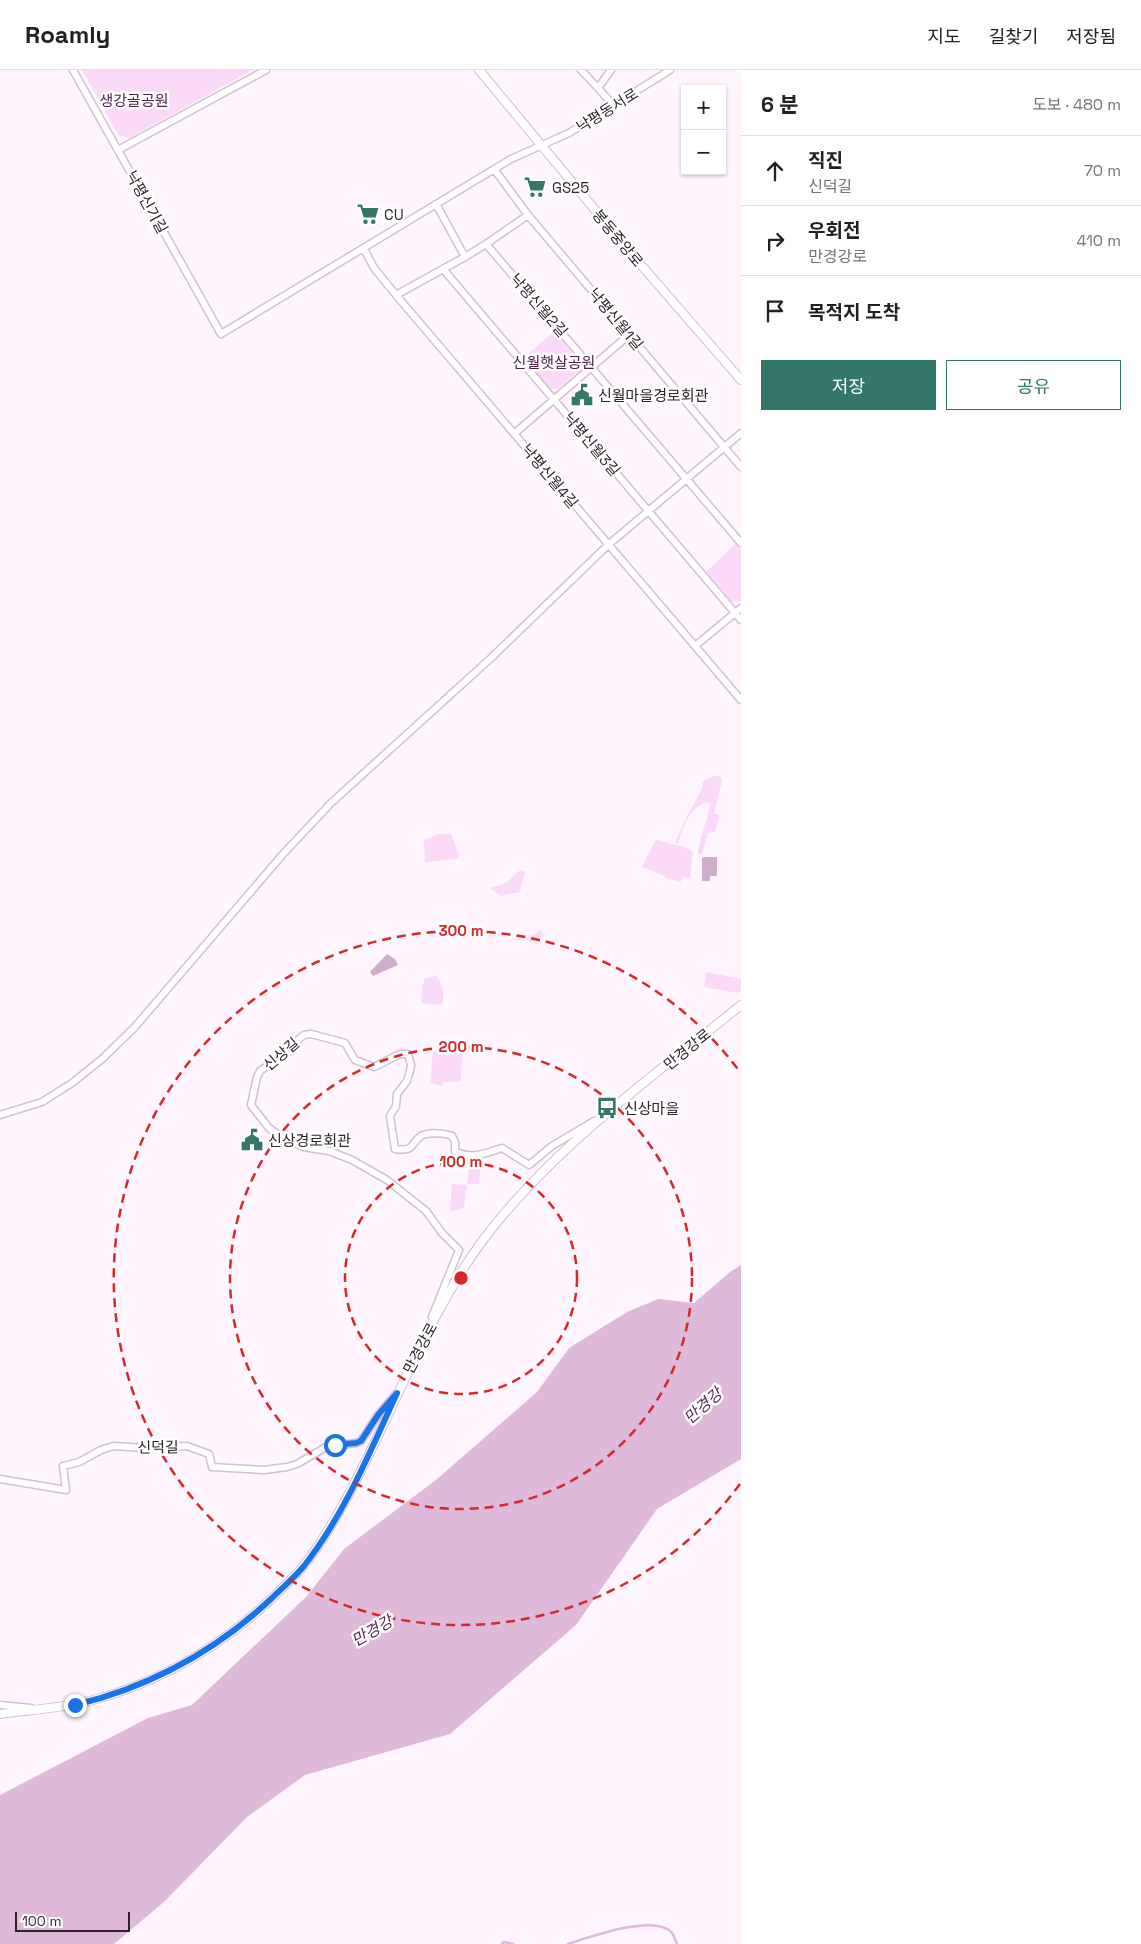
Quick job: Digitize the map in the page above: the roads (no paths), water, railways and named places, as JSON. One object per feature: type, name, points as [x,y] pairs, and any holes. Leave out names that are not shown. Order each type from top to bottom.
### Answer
[{"type":"street","name":"낙평신기길","points":[[73,70],[221,334]]},
{"type":"street","points":[[118,150],[266,70]]},
{"type":"street","name":"봉동중앙로","points":[[479,70],[635,258],[741,380]]},
{"type":"street","points":[[581,70],[613,105]]},
{"type":"street","points":[[598,88],[611,70]]},
{"type":"street","name":"낙평동서로","points":[[221,334],[510,159],[542,147],[569,133],[670,70]]},
{"type":"street","name":"낙평신월1길","points":[[494,169],[528,215],[741,467]]},
{"type":"street","points":[[436,204],[465,257]]},
{"type":"street","points":[[396,294],[465,257],[528,215]]},
{"type":"street","name":"낙평신월2길","points":[[486,244],[741,543]]},
{"type":"street","name":"낙평신월4길","points":[[364,249],[374,268],[741,700]]},
{"type":"street","name":"낙평신월3길","points":[[443,269],[648,511],[738,610],[741,620]]},
{"type":"street","points":[[514,433],[630,334]]},
{"type":"street","points":[[0,1115],[26,1108],[58,1093],[102,1059],[134,1028],[284,853],[331,803],[492,658],[608,545],[741,433]]},
{"type":"street","points":[[695,646],[738,610]]},
{"type":"street","name":"만경강로","points":[[0,1714],[60,1707],[91,1701],[147,1681],[215,1645],[258,1611],[297,1573],[319,1544],[346,1499],[424,1339],[458,1278],[480,1244],[552,1164],[608,1113],[741,1005]]},
{"type":"street","name":"신상길","points":[[424,1339],[459,1250],[420,1205],[376,1172],[329,1151],[303,1147],[283,1138],[269,1128],[251,1105],[260,1071],[288,1052],[304,1035],[311,1034],[345,1043],[355,1060],[374,1068],[400,1054],[408,1054],[411,1065],[410,1071],[407,1081],[397,1094],[396,1106],[390,1116],[395,1149],[400,1150],[408,1149],[415,1145],[423,1135],[446,1133],[452,1136],[455,1142],[455,1151],[460,1154],[479,1155],[502,1148],[529,1165],[572,1134],[608,1113]]},
{"type":"street","name":"신덕길","points":[[0,1479],[66,1490],[63,1466],[79,1462],[100,1450],[113,1446],[146,1448],[187,1446],[209,1454],[212,1467],[264,1470],[287,1467],[297,1464],[326,1447],[361,1441],[378,1415],[397,1393]]},
{"type":"street","points":[[0,1704],[38,1709]]},
{"type":"water","name":"만경강","points":[[741,1265],[741,1459],[657,1509],[576,1625],[450,1734],[305,1775],[247,1817],[165,1901],[114,1944],[0,1944],[0,1795],[148,1718],[192,1705],[307,1596],[344,1549],[436,1480],[537,1392],[569,1348],[627,1312],[658,1299],[694,1303]]},
{"type":"waterway","points":[[568,1944],[622,1928],[652,1925],[664,1927],[672,1933],[677,1944]]},
{"type":"waterway","points":[[502,1944],[504,1942],[513,1944]]},
{"type":"place","name":"GS25","points":[[535,187]]},
{"type":"place","name":"CU","points":[[368,214]]},
{"type":"place","name":"신월마을경로회관","points":[[582,395]]},
{"type":"place","name":"신상마을","points":[[607,1108]]},
{"type":"place","name":"신상경로회관","points":[[252,1140]]},
{"type":"park label","name":"생강골공원","points":[[134,100]]},
{"type":"park label","name":"신월햇살공원","points":[[554,362]]}]
